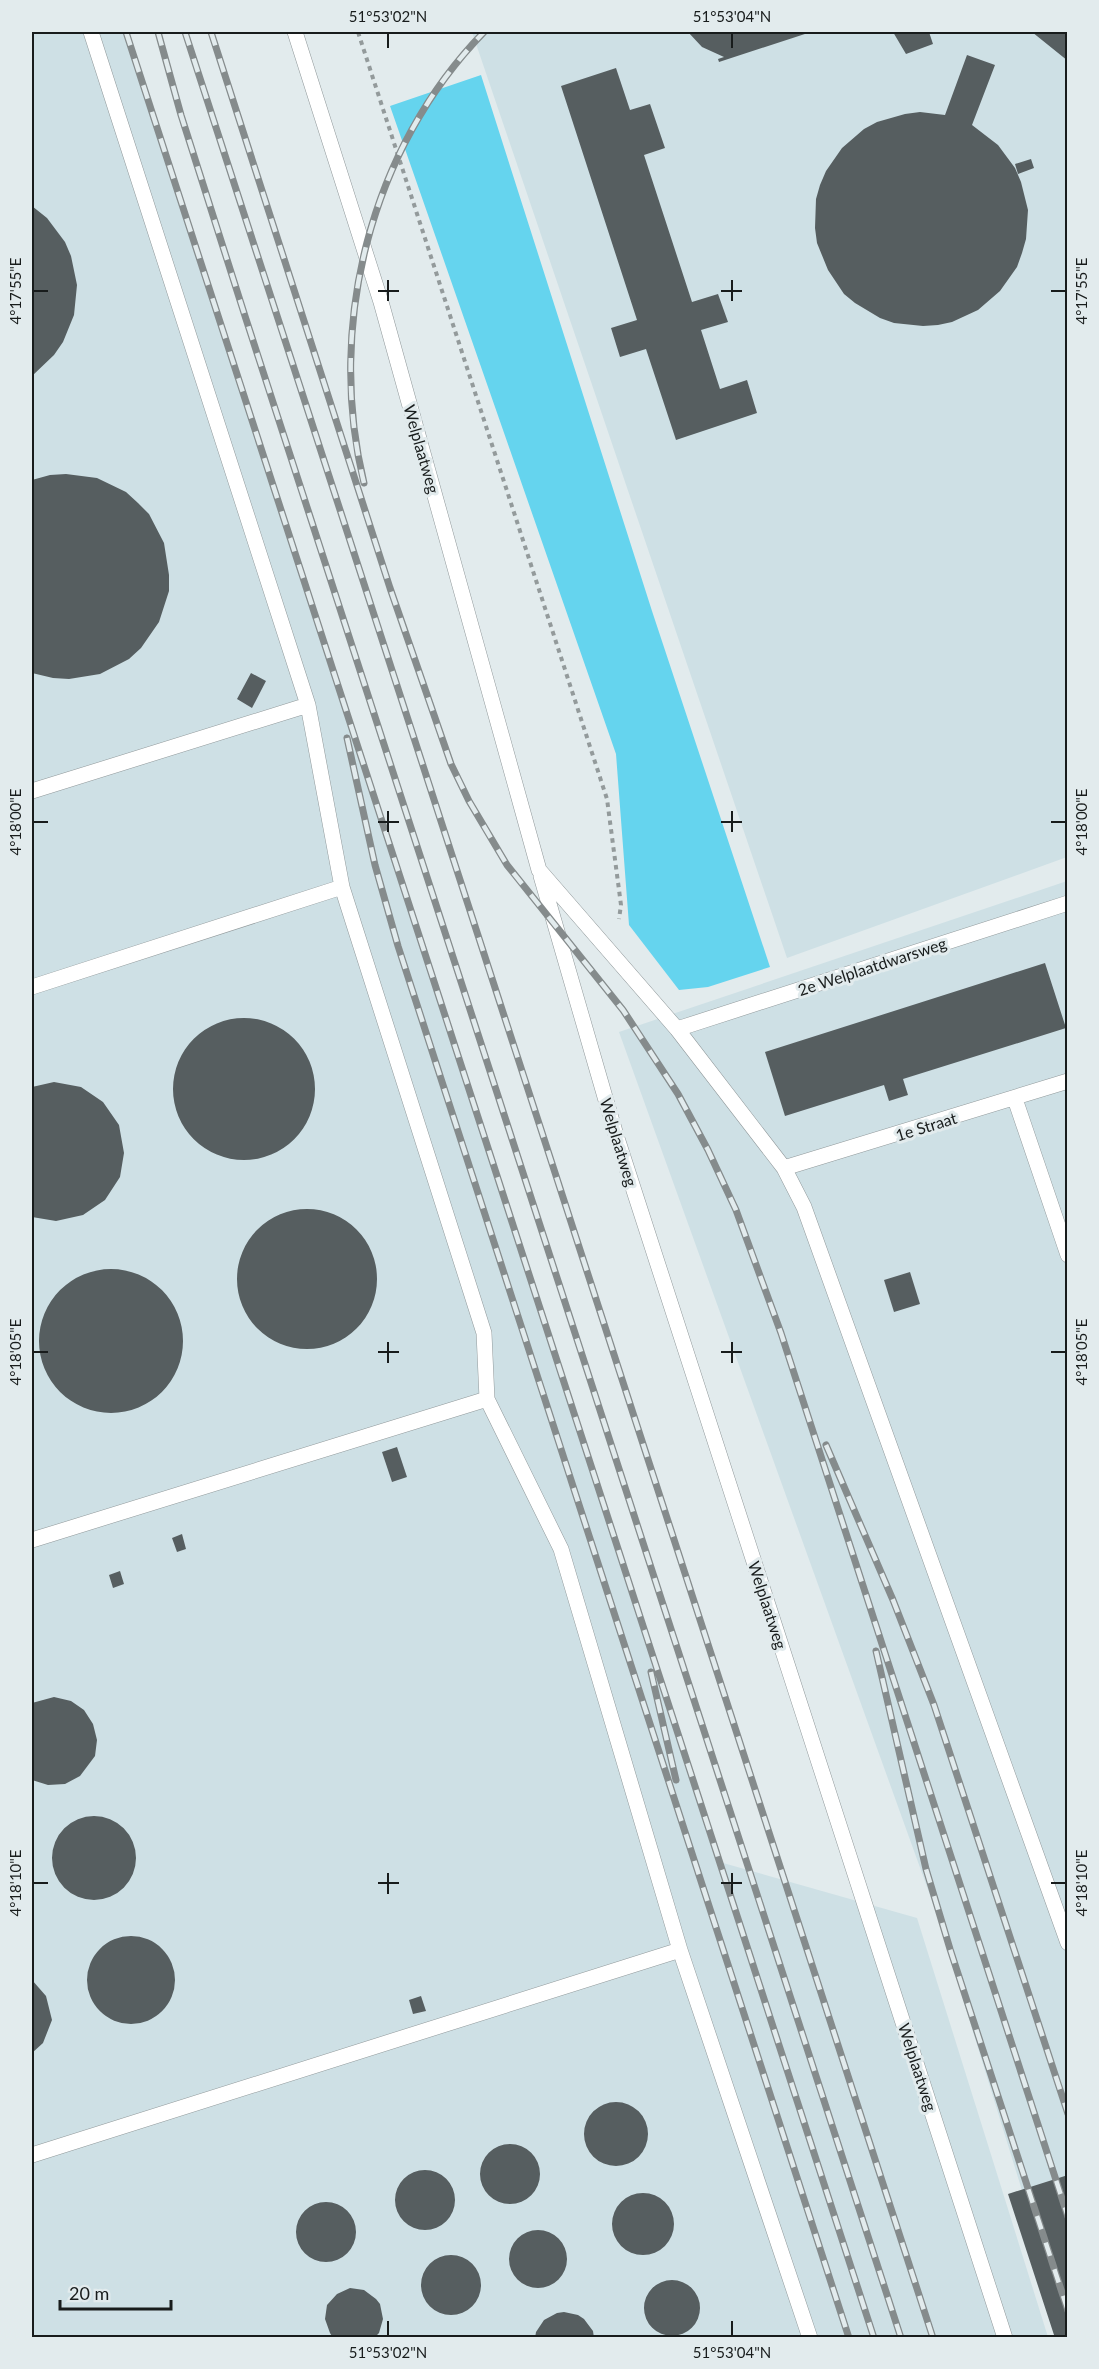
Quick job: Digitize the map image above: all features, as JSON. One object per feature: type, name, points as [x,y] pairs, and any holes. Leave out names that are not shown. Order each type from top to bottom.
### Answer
[{"type":"lane","points":[[91,32],[308,705],[342,887],[484,1333],[487,1399],[561,1549],[680,1950],[810,2337]]},
{"type":"lane","name":"Welplaatweg","points":[[295,32],[381,302],[539,870],[616,1135],[1005,2337]]},
{"type":"lane","points":[[32,791],[308,705]]},
{"type":"lane","name":"Welplaatweg","points":[[539,870],[677,1029],[784,1168],[804,1207],[1068,1943]]},
{"type":"lane","points":[[32,987],[342,887]]},
{"type":"lane","name":"2e Welplaatdwarsweg","points":[[677,1029],[1068,903]]},
{"type":"lane","name":"1e Straat","points":[[784,1168],[1068,1081]]},
{"type":"lane","points":[[1015,1099],[1068,1255]]},
{"type":"lane","points":[[32,1540],[487,1399]]},
{"type":"lane","points":[[32,2155],[680,1950]]},
{"type":"path","points":[[358,32],[607,799],[621,905],[614,956]]},
{"type":"shaded area","points":[[32,32],[129,32],[716,1861],[917,1918],[1048,2337],[32,2338]]},
{"type":"shaded area","points":[[472,32],[1067,32],[1067,857],[787,958]]},
{"type":"shaded area","points":[[481,75],[652,611],[770,967],[708,987],[679,990],[629,925],[616,754],[390,106]]},
{"type":"shaded area","points":[[1067,881],[1067,2336],[936,1912],[619,1032]]},
{"type":"building","points":[[688,32],[811,32],[719,62],[718,59],[724,57],[702,47]]},
{"type":"building","points":[[893,32],[929,32],[933,44],[906,54]]},
{"type":"building","points":[[1032,32],[1068,32],[1068,61]]},
{"type":"building","points":[[967,55],[995,65],[972,125],[998,145],[1015,168],[1028,210],[1026,239],[1017,267],[1000,291],[978,310],[952,322],[938,325],[894,323],[880,318],[855,303],[844,294],[828,270],[817,243],[816,199],[826,171],[842,148],[864,129],[877,122],[905,114],[920,112],[945,115]]},
{"type":"building","points":[[616,68],[630,110],[650,104],[665,148],[644,155],[692,302],[718,294],[728,322],[701,330],[720,389],[747,380],[757,413],[676,440],[646,349],[620,357],[611,328],[637,320],[561,86]]},
{"type":"building","points":[[1031,159],[1034,168],[1018,174],[1015,164]]},
{"type":"building","points":[[32,206],[47,218],[65,242],[71,256],[77,285],[74,315],[63,342],[54,355],[32,376]]},
{"type":"building","points":[[66,474],[97,478],[126,492],[138,503],[149,514],[164,543],[169,575],[169,591],[159,622],[141,648],[129,659],[100,674],[69,679],[32,673],[32,480]]},
{"type":"building","points":[[251,673],[266,681],[252,708],[237,699]]},
{"type":"building","points":[[1045,963],[1066,1028],[903,1079],[908,1095],[889,1101],[884,1085],[785,1116],[765,1052]]},
{"type":"building","points":[[244,1018],[271,1024],[294,1039],[309,1062],[315,1089],[309,1116],[294,1139],[271,1154],[244,1160],[217,1154],[194,1139],[179,1116],[173,1089],[179,1062],[194,1039],[217,1024]]},
{"type":"building","points":[[54,1082],[81,1087],[103,1102],[119,1125],[124,1153],[120,1177],[105,1200],[83,1215],[56,1221],[32,1217],[32,1087]]},
{"type":"building","points":[[307,1209],[334,1214],[356,1230],[372,1252],[377,1279],[372,1306],[356,1328],[334,1344],[307,1349],[280,1344],[258,1328],[242,1306],[237,1279],[242,1252],[258,1230],[280,1214]]},
{"type":"building","points":[[111,1269],[139,1274],[162,1290],[178,1313],[183,1341],[178,1369],[162,1392],[139,1408],[111,1413],[83,1408],[60,1392],[44,1369],[39,1341],[44,1313],[60,1290],[83,1274]]},
{"type":"building","points":[[910,1272],[920,1304],[894,1312],[884,1280]]},
{"type":"building","points":[[397,1447],[407,1477],[392,1482],[382,1452]]},
{"type":"building","points":[[182,1534],[186,1549],[177,1552],[172,1538]]},
{"type":"building","points":[[120,1571],[124,1584],[113,1588],[109,1575]]},
{"type":"building","points":[[54,1697],[71,1701],[84,1710],[93,1724],[97,1740],[95,1756],[80,1776],[65,1784],[48,1785],[32,1780],[32,1703]]},
{"type":"building","points":[[94,1816],[110,1819],[124,1828],[133,1842],[136,1858],[133,1874],[124,1888],[110,1897],[94,1900],[78,1897],[64,1888],[55,1874],[52,1858],[55,1842],[64,1828],[78,1819]]},
{"type":"building","points":[[131,1936],[156,1943],[168,1955],[175,1980],[168,2005],[156,2017],[131,2024],[106,2017],[94,2005],[87,1980],[94,1955],[106,1943]]},
{"type":"building","points":[[32,1980],[46,1996],[52,2020],[43,2043],[32,2053]]},
{"type":"building","points":[[421,1996],[426,2011],[413,2014],[409,2000]]},
{"type":"building","points":[[616,2102],[634,2108],[642,2116],[648,2134],[642,2152],[634,2160],[616,2166],[598,2160],[590,2152],[584,2134],[590,2116],[598,2108]]},
{"type":"building","points":[[510,2144],[527,2149],[535,2157],[540,2174],[535,2191],[527,2199],[510,2204],[493,2199],[485,2191],[480,2174],[485,2157],[493,2149]]},
{"type":"building","points":[[419,2170],[431,2170],[442,2175],[450,2183],[455,2200],[453,2212],[442,2225],[431,2230],[419,2230],[408,2225],[400,2217],[395,2206],[395,2194],[400,2183],[408,2175]]},
{"type":"building","points":[[1068,2175],[1068,2338],[1055,2338],[1008,2194]]},
{"type":"building","points":[[637,2193],[649,2193],[665,2202],[672,2212],[674,2224],[672,2236],[665,2246],[649,2255],[637,2255],[626,2250],[617,2241],[612,2230],[612,2218],[617,2207],[626,2198]]},
{"type":"building","points":[[326,2202],[343,2207],[351,2215],[356,2232],[351,2249],[343,2257],[326,2262],[309,2257],[301,2249],[296,2232],[301,2215],[309,2207]]},
{"type":"building","points":[[538,2230],[549,2232],[562,2243],[567,2259],[565,2270],[554,2283],[538,2288],[527,2286],[514,2275],[509,2259],[511,2248],[522,2235]]},
{"type":"building","points":[[451,2255],[472,2264],[481,2285],[472,2306],[451,2315],[430,2306],[421,2285],[430,2264]]},
{"type":"building","points":[[667,2280],[677,2280],[692,2288],[698,2297],[700,2308],[698,2319],[692,2328],[677,2336],[667,2336],[656,2331],[649,2324],[644,2313],[644,2303],[649,2292],[656,2285]]},
{"type":"building","points":[[350,2288],[364,2290],[380,2304],[383,2319],[379,2333],[374,2338],[333,2338],[330,2333],[325,2319],[327,2305],[337,2294]]},
{"type":"building","points":[[564,2312],[584,2319],[593,2331],[594,2338],[535,2338],[544,2320]]},
{"type":"railway","points":[[126,32],[874,2338]]},
{"type":"railway","points":[[158,32],[181,115],[245,316],[901,2338]]},
{"type":"railway","points":[[185,32],[933,2338]]},
{"type":"railway","points":[[211,32],[390,588],[451,764],[469,801],[507,865],[623,1010],[678,1094],[736,1210],[781,1333],[1068,2217]]},
{"type":"railway","points":[[364,483],[354,423],[351,363],[355,302],[367,242],[386,185],[412,130],[445,79],[484,32]]},
{"type":"railway","points":[[347,738],[375,865],[398,946],[849,2338]]},
{"type":"railway","points":[[826,1445],[893,1600],[934,1705],[1068,2114]]},
{"type":"railway","points":[[876,1651],[926,1869],[1068,2311]]},
{"type":"railway","points":[[651,1672],[676,1780]]}]
